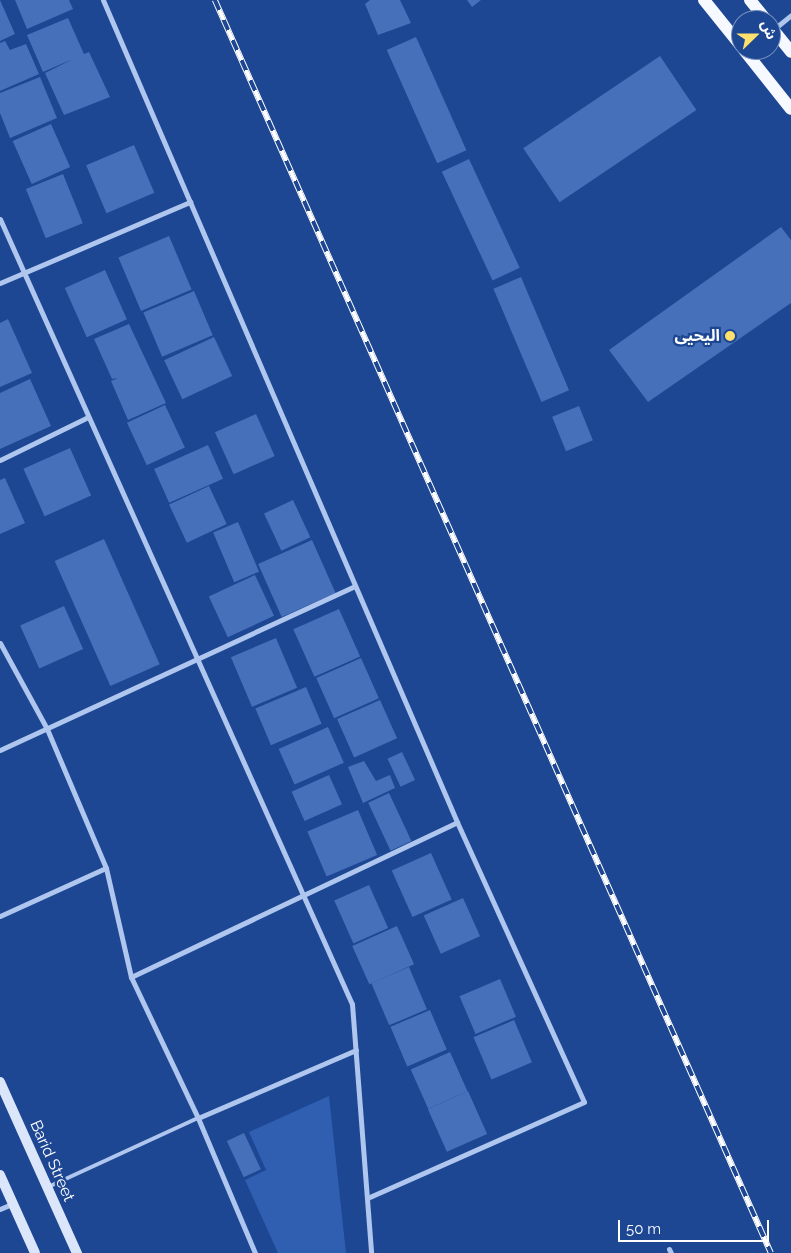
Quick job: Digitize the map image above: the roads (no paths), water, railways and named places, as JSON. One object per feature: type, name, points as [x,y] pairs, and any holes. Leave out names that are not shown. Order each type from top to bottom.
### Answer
[{"type":"main road","points":[[704,0],[731,34]]},
{"type":"main road","points":[[750,0],[758,10]]},
{"type":"main road","points":[[781,39],[791,52]]},
{"type":"main road","points":[[752,60],[791,109]]},
{"type":"main road","name":"Barid Street","points":[[0,1082],[77,1253]]},
{"type":"main road","points":[[0,1175],[35,1253]]},
{"type":"street","points":[[104,0],[457,822],[584,1102],[367,1198]]},
{"type":"street","points":[[0,283],[190,202]]},
{"type":"street","points":[[0,219],[352,1004],[371,1253]]},
{"type":"street","points":[[0,460],[88,417]]},
{"type":"street","points":[[0,750],[47,730],[196,657],[356,586]]},
{"type":"street","points":[[0,643],[47,730],[106,868],[130,977],[198,1118],[255,1253]]},
{"type":"street","points":[[130,977],[457,822]]},
{"type":"street","points":[[0,916],[106,868]]},
{"type":"street","points":[[198,1118],[356,1050]]},
{"type":"street","points":[[0,1210],[13,1204]]},
{"type":"lane","points":[[48,1187],[198,1118]]},
{"type":"railway","points":[[215,0],[771,1253]]},
{"type":"place","name":"اليحيى","points":[[730,336]]}]
